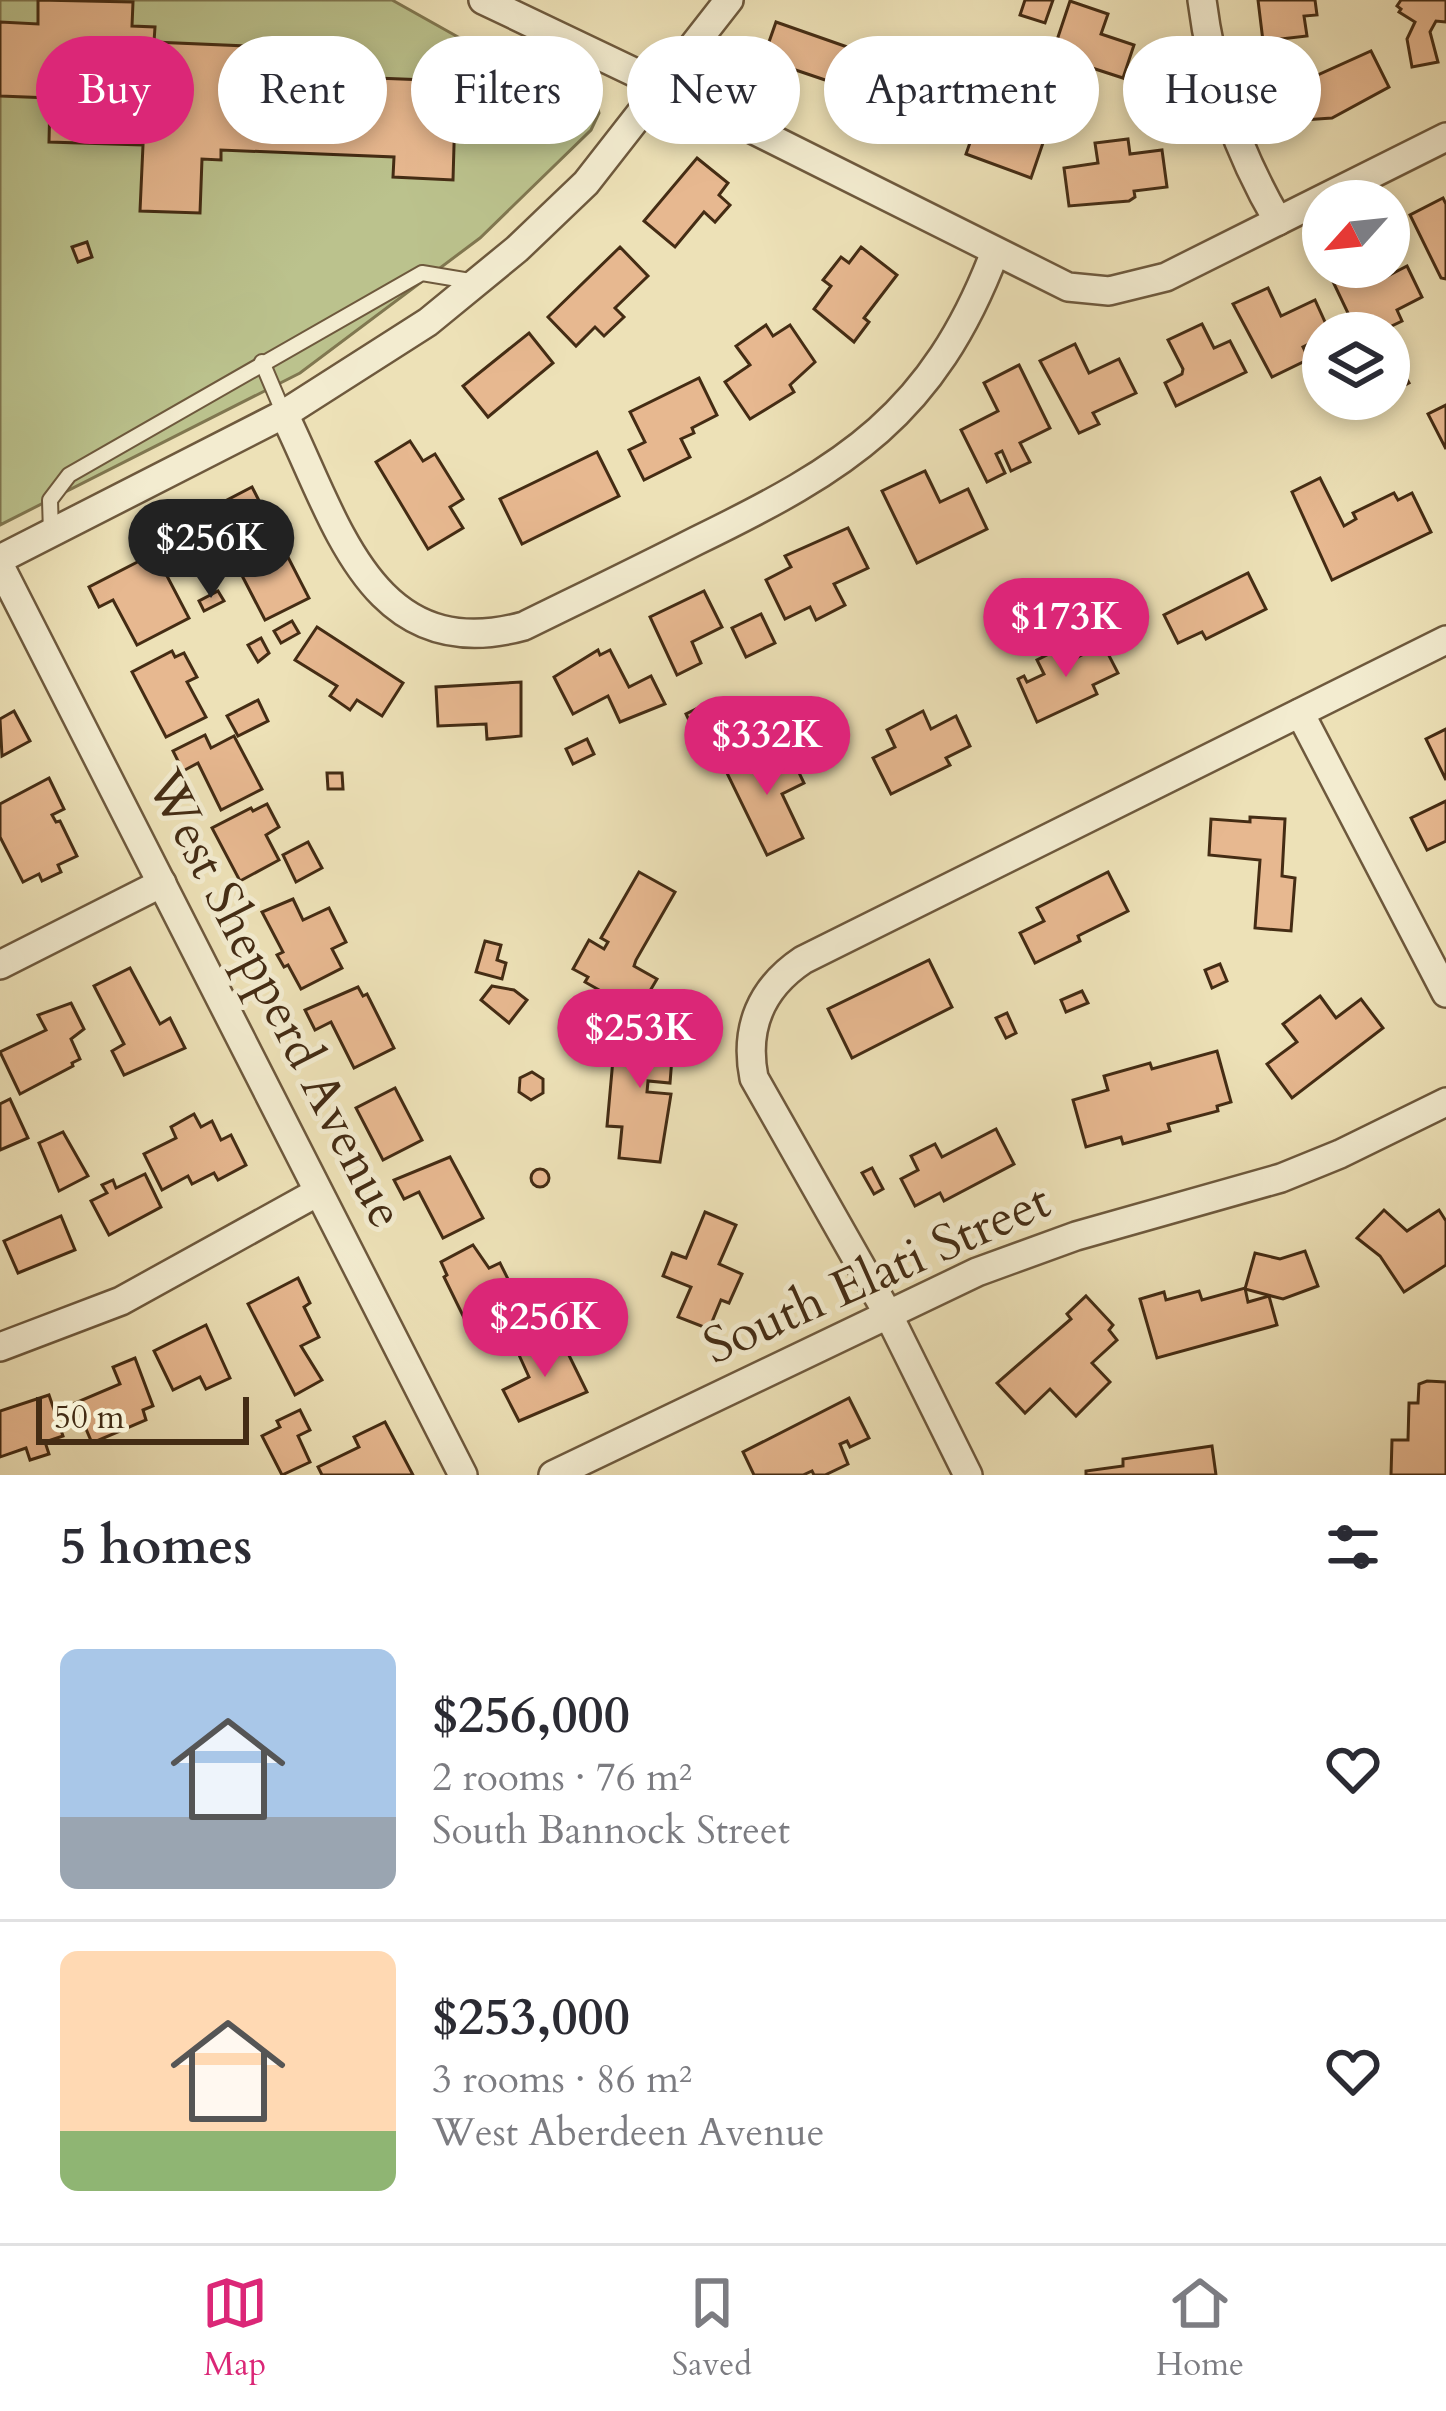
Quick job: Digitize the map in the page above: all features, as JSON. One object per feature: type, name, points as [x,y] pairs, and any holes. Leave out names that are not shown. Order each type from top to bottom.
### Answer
[{"type":"street","points":[[483,0],[627,68]]},
{"type":"street","points":[[703,36],[730,0]]},
{"type":"street","points":[[1202,0],[1219,92],[1256,182],[1278,221]]},
{"type":"street","points":[[0,563],[284,414],[381,355],[476,282],[586,183],[627,133]]},
{"type":"street","points":[[780,144],[1067,287],[1109,291],[1166,277],[1446,136]]},
{"type":"street","points":[[284,414],[361,571],[378,594],[423,626],[459,635],[492,635],[524,626],[794,494],[850,456],[933,371],[969,314],[995,252]]},
{"type":"street","name":"West Shepperd Avenue","points":[[0,563],[463,1475]]},
{"type":"street","points":[[968,1475],[888,1314],[754,1078],[750,1058],[755,1016],[770,988],[803,960],[1446,640]]},
{"type":"street","points":[[1300,713],[1446,993]]},
{"type":"street","points":[[0,965],[162,883]]},
{"type":"street","name":"South Elati Street","points":[[554,1475],[1025,1252],[1281,1178],[1446,1102]]},
{"type":"street","points":[[0,1347],[121,1301],[319,1192]]},
{"type":"lane","points":[[51,533],[50,500],[69,475],[422,273],[476,282]]},
{"type":"lane","points":[[262,362],[284,414]]},
{"type":"green space","points":[[0,0],[392,0],[456,36],[411,36],[411,144],[577,144],[480,238],[300,373],[0,525]]},
{"type":"building","points":[[38,0],[133,2],[132,26],[155,27],[154,36],[36,36],[36,97],[0,96],[0,22],[38,24]]},
{"type":"building","points":[[1025,0],[1053,0],[1045,23],[1020,15]]},
{"type":"building","points":[[1258,0],[1315,0],[1317,15],[1304,16],[1307,36],[1262,36]]},
{"type":"building","points":[[1401,0],[1446,0],[1446,22],[1436,21],[1430,32],[1438,62],[1412,67],[1407,39],[1415,22],[1399,12]]},
{"type":"building","points":[[1070,1],[1108,14],[1101,34],[1123,41],[1123,78],[1099,70],[1099,36],[1058,36]]},
{"type":"building","points":[[776,22],[824,39],[824,80],[800,71],[800,36],[771,36]]},
{"type":"building","points":[[194,44],[218,45],[218,144],[387,144],[387,78],[411,79],[411,144],[454,144],[453,180],[393,177],[394,157],[221,150],[221,160],[202,159],[200,213],[140,211],[143,145],[112,144],[194,144]]},
{"type":"building","points":[[1371,51],[1389,87],[1332,118],[1321,119],[1321,73]]},
{"type":"building","points":[[1123,140],[1130,154],[1162,150],[1167,187],[1134,191],[1129,201],[1069,206],[1064,168],[1098,163],[1095,144]]},
{"type":"building","points":[[970,144],[1043,144],[1031,178],[966,154]]},
{"type":"building","points":[[697,158],[728,183],[719,195],[730,205],[715,222],[704,212],[675,247],[644,221]]},
{"type":"building","points":[[1443,198],[1446,279],[1441,278],[1410,215]]},
{"type":"building","points":[[87,242],[92,257],[78,262],[72,247]]},
{"type":"building","points":[[620,247],[648,276],[615,308],[624,317],[604,336],[595,327],[576,346],[548,317]]},
{"type":"building","points":[[861,247],[897,275],[864,318],[869,322],[854,342],[814,309],[831,286],[823,280],[841,257],[849,263]]},
{"type":"building","points":[[1410,272],[1422,297],[1398,312],[1347,312],[1336,288],[1410,288]]},
{"type":"building","points":[[1268,288],[1281,316],[1315,300],[1320,312],[1302,312],[1302,362],[1272,377],[1233,304]]},
{"type":"building","points":[[1202,324],[1214,348],[1230,341],[1246,372],[1176,406],[1165,383],[1183,369],[1168,340]]},
{"type":"building","points":[[766,325],[773,336],[790,325],[815,362],[790,385],[794,392],[750,419],[725,382],[750,365],[736,346]]},
{"type":"building","points":[[529,333],[553,363],[488,417],[463,386]]},
{"type":"building","points":[[1075,344],[1089,373],[1119,359],[1136,393],[1093,413],[1099,424],[1079,433],[1040,361]]},
{"type":"building","points":[[1019,365],[1050,428],[1020,443],[1030,462],[1011,471],[1002,451],[996,454],[1005,473],[987,482],[961,430],[998,411],[984,383]]},
{"type":"building","points":[[699,378],[717,415],[681,439],[690,457],[644,480],[629,450],[645,442],[630,412]]},
{"type":"building","points":[[1446,405],[1446,449],[1428,414]]},
{"type":"building","points":[[410,441],[423,461],[435,454],[463,499],[450,507],[463,528],[428,549],[376,462]]},
{"type":"building","points":[[597,452],[619,496],[522,544],[500,499]]},
{"type":"building","points":[[925,471],[940,502],[968,489],[987,529],[917,563],[882,491]]},
{"type":"building","points":[[1320,478],[1344,526],[1356,519],[1353,513],[1394,493],[1398,500],[1412,493],[1431,532],[1332,580],[1292,492]]},
{"type":"building","points":[[252,487],[309,598],[265,620],[208,510]]},
{"type":"building","points":[[848,528],[868,568],[834,584],[845,605],[816,620],[810,607],[785,619],[766,580],[791,567],[785,556]]},
{"type":"building","points":[[155,553],[189,618],[137,645],[113,600],[99,607],[89,587]]},
{"type":"building","points":[[1248,573],[1266,609],[1206,639],[1202,632],[1178,643],[1164,615]]},
{"type":"building","points":[[218,591],[224,601],[204,611],[199,601]]},
{"type":"building","points":[[704,591],[722,627],[692,642],[701,663],[677,675],[650,617]]},
{"type":"building","points":[[761,614],[775,643],[746,657],[732,628]]},
{"type":"building","points":[[292,621],[299,633],[281,643],[274,631]]},
{"type":"building","points":[[317,627],[403,683],[382,716],[357,700],[350,710],[330,696],[337,686],[295,660]]},
{"type":"building","points":[[261,638],[269,653],[258,662],[248,645]]},
{"type":"building","points":[[1069,644],[1076,658],[1103,644],[1118,673],[1093,685],[1097,694],[1037,722],[1018,679],[1024,676],[1027,682],[1044,674],[1037,660]]},
{"type":"building","points":[[598,650],[600,655],[610,650],[629,687],[651,676],[665,704],[620,722],[608,696],[573,714],[554,677]]},
{"type":"building","points":[[172,651],[175,657],[184,653],[197,677],[187,682],[206,717],[166,737],[132,672]]},
{"type":"building","points":[[521,682],[521,736],[487,739],[486,724],[438,726],[436,687]]},
{"type":"building","points":[[258,700],[268,721],[238,736],[227,716]]},
{"type":"building","points":[[700,707],[708,725],[694,731],[686,714]]},
{"type":"building","points":[[14,711],[30,741],[2,756],[0,719]]},
{"type":"building","points":[[923,711],[931,729],[956,716],[970,746],[946,758],[950,765],[891,794],[873,758],[895,747],[887,730]]},
{"type":"building","points":[[1446,729],[1446,780],[1426,739]]},
{"type":"building","points":[[205,735],[211,748],[234,736],[262,789],[221,810],[198,763],[183,771],[173,751]]},
{"type":"building","points":[[587,739],[594,754],[573,764],[566,749]]},
{"type":"building","points":[[760,749],[774,765],[791,756],[804,783],[782,794],[803,838],[767,855],[724,767]]},
{"type":"building","points":[[327,773],[342,773],[343,789],[328,789]]},
{"type":"building","points":[[49,778],[64,809],[52,815],[60,821],[77,856],[58,865],[61,872],[42,881],[39,874],[23,882],[0,837],[0,804]]},
{"type":"building","points":[[1446,801],[1446,841],[1427,850],[1411,818]]},
{"type":"building","points":[[267,804],[279,827],[266,835],[279,860],[240,881],[212,828]]},
{"type":"building","points":[[1250,817],[1285,819],[1282,876],[1295,878],[1291,931],[1255,928],[1260,860],[1209,855],[1211,819],[1250,822]]},
{"type":"building","points":[[308,842],[322,868],[296,882],[283,855]]},
{"type":"building","points":[[639,872],[675,892],[634,966],[657,979],[641,1006],[619,993],[615,999],[585,982],[588,977],[573,969],[589,940],[604,949],[608,942],[601,938]]},
{"type":"building","points":[[1108,872],[1128,911],[1035,963],[1020,933],[1044,921],[1037,908]]},
{"type":"building","points":[[293,899],[303,920],[329,908],[346,942],[332,949],[342,968],[301,989],[277,955],[283,952],[262,912]]},
{"type":"building","points":[[485,941],[501,945],[497,960],[506,963],[502,979],[476,972]]},
{"type":"building","points":[[929,960],[952,1007],[852,1058],[828,1009]]},
{"type":"building","points":[[1220,964],[1227,981],[1212,988],[1205,970]]},
{"type":"building","points":[[130,968],[160,1024],[170,1018],[185,1048],[124,1075],[112,1051],[124,1044],[94,986]]},
{"type":"building","points":[[492,986],[514,990],[527,1000],[509,1023],[481,1000]]},
{"type":"building","points":[[358,987],[363,996],[367,994],[394,1048],[354,1068],[331,1022],[315,1030],[305,1010]]},
{"type":"building","points":[[1082,991],[1088,1003],[1066,1012],[1061,1000]]},
{"type":"building","points":[[1320,996],[1336,1018],[1361,999],[1383,1028],[1292,1098],[1267,1064],[1297,1042],[1283,1024]]},
{"type":"building","points":[[71,1003],[84,1029],[71,1039],[80,1059],[20,1094],[0,1052],[46,1030],[38,1015]]},
{"type":"building","points":[[1007,1013],[1016,1033],[1006,1038],[996,1018]]},
{"type":"building","points":[[616,1026],[674,1032],[670,1083],[648,1081],[647,1092],[671,1094],[660,1162],[619,1158],[622,1127],[607,1126]]},
{"type":"building","points":[[1217,1051],[1231,1102],[1217,1106],[1218,1111],[1168,1124],[1170,1131],[1123,1144],[1121,1137],[1086,1147],[1073,1100],[1108,1090],[1104,1076]]},
{"type":"building","points":[[532,1072],[543,1079],[543,1093],[531,1100],[519,1092],[520,1078]]},
{"type":"building","points":[[395,1088],[422,1140],[383,1160],[356,1108]]},
{"type":"building","points":[[10,1099],[28,1138],[0,1150],[0,1104]]},
{"type":"building","points":[[194,1114],[201,1127],[212,1121],[221,1140],[231,1135],[246,1165],[218,1180],[214,1173],[192,1184],[188,1176],[162,1190],[144,1154],[176,1138],[171,1127]]},
{"type":"building","points":[[996,1129],[1014,1164],[944,1201],[940,1193],[915,1206],[901,1179],[918,1170],[911,1156],[935,1144],[942,1157]]},
{"type":"building","points":[[63,1132],[88,1176],[59,1191],[39,1143]]},
{"type":"building","points":[[450,1157],[483,1218],[443,1238],[419,1192],[404,1199],[394,1180]]},
{"type":"building","points":[[872,1168],[883,1189],[874,1194],[862,1173]]},
{"type":"building","points":[[540,1169],[549,1178],[540,1187],[531,1178]]},
{"type":"building","points":[[145,1174],[161,1207],[109,1235],[91,1201],[107,1193],[102,1185],[113,1180],[116,1188]]},
{"type":"building","points":[[1384,1210],[1407,1231],[1439,1210],[1446,1221],[1446,1265],[1404,1292],[1380,1256],[1357,1238]]},
{"type":"building","points":[[705,1212],[736,1225],[719,1264],[742,1274],[729,1303],[721,1300],[709,1329],[678,1317],[691,1287],[663,1276],[672,1253],[686,1258]]},
{"type":"building","points":[[61,1216],[75,1250],[18,1273],[4,1241]]},
{"type":"building","points":[[473,1245],[489,1268],[500,1263],[511,1285],[501,1290],[511,1310],[470,1330],[441,1262]]},
{"type":"building","points":[[1305,1251],[1318,1286],[1283,1299],[1245,1289],[1255,1253],[1280,1259]]},
{"type":"building","points":[[298,1278],[310,1303],[304,1307],[319,1337],[301,1346],[322,1380],[295,1395],[248,1304]]},
{"type":"building","points":[[1245,1288],[1248,1302],[1269,1296],[1277,1325],[1157,1358],[1140,1299],[1164,1292],[1166,1300],[1199,1291],[1202,1300]]},
{"type":"building","points":[[1086,1296],[1113,1325],[1109,1330],[1117,1340],[1092,1363],[1110,1382],[1076,1416],[1050,1389],[1025,1413],[997,1383],[1071,1319],[1067,1314]]},
{"type":"building","points":[[530,1320],[537,1327],[534,1336],[525,1339],[518,1332],[521,1323]]},
{"type":"building","points":[[206,1325],[230,1378],[206,1389],[200,1377],[173,1390],[154,1351]]},
{"type":"building","points":[[559,1335],[587,1392],[519,1421],[503,1390],[529,1377],[519,1355]]},
{"type":"building","points":[[135,1358],[153,1406],[143,1410],[146,1420],[92,1443],[75,1403],[120,1384],[113,1367]]},
{"type":"building","points":[[1446,1382],[1446,1475],[1391,1475],[1392,1440],[1408,1440],[1409,1403],[1418,1403],[1419,1384]]},
{"type":"building","points":[[49,1395],[63,1436],[45,1442],[49,1454],[30,1460],[26,1448],[0,1457],[0,1411]]},
{"type":"building","points":[[849,1398],[869,1438],[850,1447],[847,1441],[840,1444],[848,1464],[825,1475],[812,1471],[754,1475],[743,1452]]},
{"type":"building","points":[[300,1410],[310,1430],[298,1436],[310,1462],[282,1475],[262,1436],[280,1427],[277,1421]]},
{"type":"building","points":[[385,1422],[413,1475],[322,1475],[318,1467],[359,1447],[354,1437]]},
{"type":"building","points":[[1212,1446],[1216,1475],[1086,1475],[1086,1471],[1123,1466],[1123,1459]]}]
